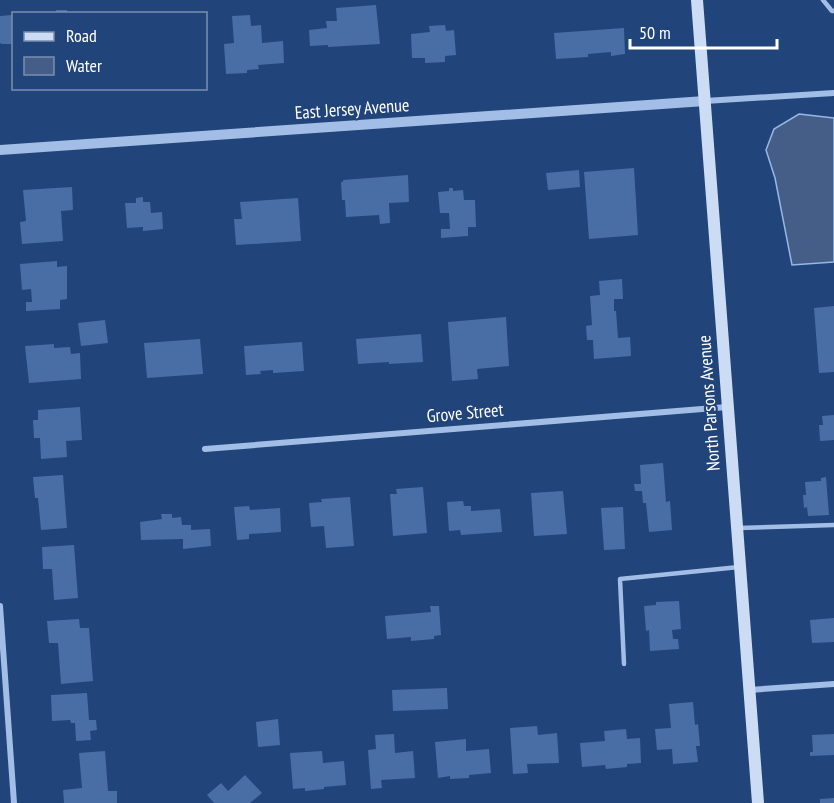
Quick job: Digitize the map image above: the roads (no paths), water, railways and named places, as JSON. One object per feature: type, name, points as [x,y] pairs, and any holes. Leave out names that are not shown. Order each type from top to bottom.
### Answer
[{"type":"main road","name":"North Parsons Avenue","points":[[697,0],[758,803]]},
{"type":"street","points":[[705,101],[834,93]]},
{"type":"street","name":"East Jersey Avenue","points":[[0,150],[705,101]]},
{"type":"street","name":"Grove Street","points":[[205,449],[727,407]]},
{"type":"street","points":[[0,606],[14,803]]},
{"type":"street","points":[[748,690],[834,684]]},
{"type":"lane","points":[[823,0],[834,11]]},
{"type":"lane","points":[[736,528],[834,525]]},
{"type":"lane","points":[[624,664],[620,579],[739,567]]},
{"type":"water","points":[[799,114],[834,118],[834,262],[792,265],[775,178],[766,150],[774,129]]}]
